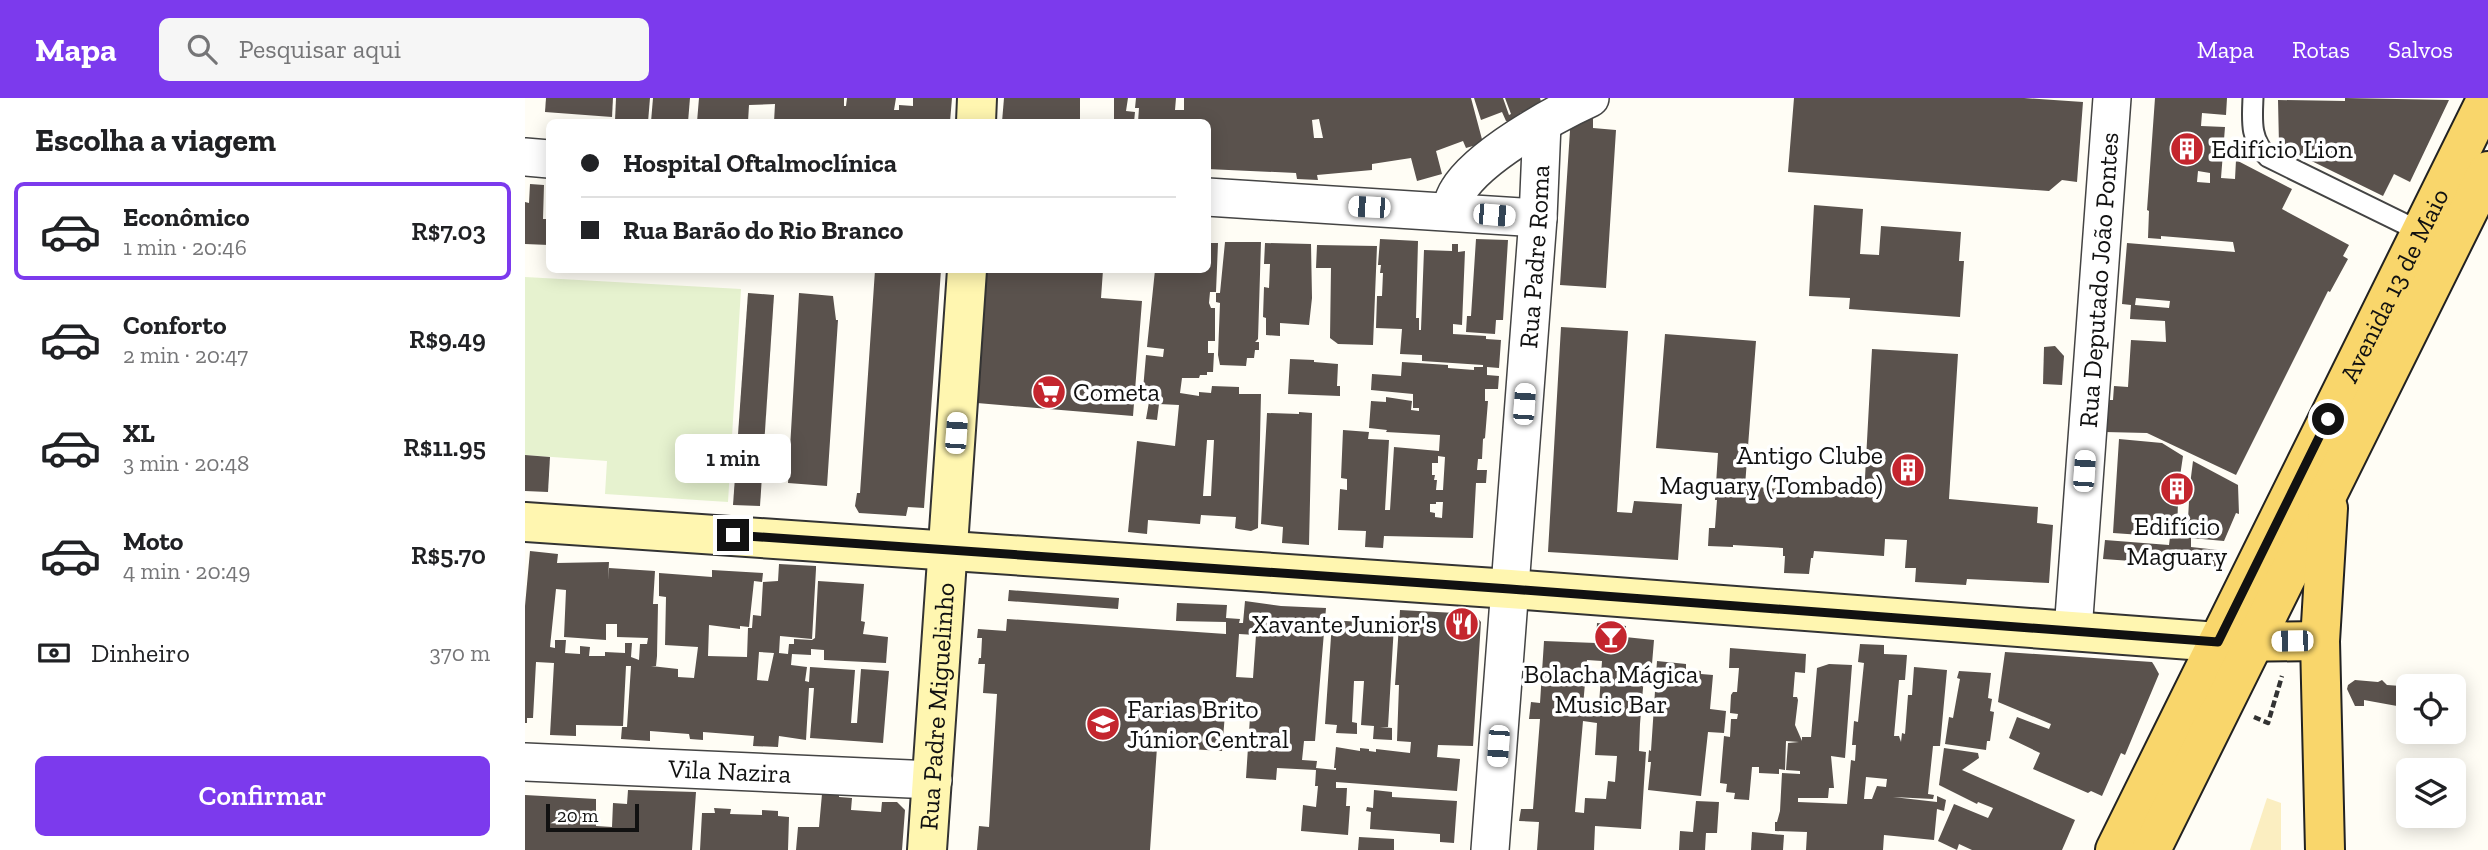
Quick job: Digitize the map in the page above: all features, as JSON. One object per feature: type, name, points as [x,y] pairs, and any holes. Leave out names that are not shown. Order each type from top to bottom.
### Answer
[{"type":"main road","name":"Avenida 13 de Maio","points":[[2151,850],[2236,641],[2421,232],[2487,98]]},
{"type":"main road","name":"Avenida 13 de Maio","points":[[2115,850],[2236,641],[2329,492],[2488,171]]},
{"type":"main road","points":[[2325,850],[2320,641],[2329,492]]},
{"type":"main road","points":[[2236,641],[2320,641]]},
{"type":"street","points":[[976,119],[977,98]]},
{"type":"street","points":[[1450,212],[1457,192],[1471,174],[1516,140],[1590,98]]},
{"type":"street","name":"Rua Deputado João Pontes","points":[[2073,631],[2112,98]]},
{"type":"street","name":"Rua Padre Roma","points":[[1490,850],[1538,218],[1542,124]]},
{"type":"street","points":[[525,157],[546,159]]},
{"type":"street","points":[[1211,197],[1538,218]]},
{"type":"street","name":"Rua Padre Miguelinho","points":[[927,850],[967,273]]},
{"type":"street","points":[[525,522],[2236,641]]},
{"type":"street","name":"Vila Nazira","points":[[525,762],[933,780]]},
{"type":"lane","points":[[2253,98],[2252,131],[2260,150],[2268,157],[2421,232]]},
{"type":"path","points":[[2250,715],[2268,723],[2283,672]]},
{"type":"sand","points":[[2267,798],[2281,803],[2281,850],[2250,850]]},
{"type":"green space","points":[[525,277],[741,289],[728,502],[605,494],[607,461],[525,455]]},
{"type":"building","points":[[546,98],[613,98],[612,117],[545,112]]},
{"type":"building","points":[[616,98],[650,98],[648,119],[615,119]]},
{"type":"building","points":[[653,98],[690,98],[688,119],[651,119]]},
{"type":"building","points":[[699,98],[844,98],[846,106],[847,98],[896,98],[894,110],[899,110],[899,105],[913,106],[913,98],[952,98],[950,119],[774,119],[775,104],[749,105],[748,119],[697,119]]},
{"type":"building","points":[[1004,98],[1080,98],[1080,119],[1002,119]]},
{"type":"building","points":[[1114,98],[1128,98],[1126,111],[1135,112],[1134,119],[1114,119]]},
{"type":"building","points":[[1136,98],[1176,98],[1175,110],[1184,110],[1184,98],[1471,98],[1483,143],[1466,148],[1463,141],[1436,151],[1442,174],[1417,181],[1411,158],[1372,164],[1372,170],[1317,175],[1318,180],[1297,179],[1296,173],[1211,169],[1211,119],[1138,119],[1139,108],[1135,108]],"holes":[[[1319,119],[1323,138],[1314,138],[1312,120]]]},
{"type":"building","points":[[1474,98],[1503,98],[1509,115],[1511,114],[1505,98],[1540,98],[1542,105],[1520,113],[1521,117],[1511,121],[1506,121],[1502,112],[1481,120]]},
{"type":"building","points":[[1794,98],[2024,98],[2083,102],[2077,182],[2062,180],[2049,191],[1788,172]]},
{"type":"building","points":[[2155,98],[2227,98],[2226,115],[2202,113],[2201,126],[2225,127],[2221,178],[2235,179],[2236,160],[2292,189],[2282,209],[2349,245],[2343,256],[2348,259],[2330,292],[2328,291],[2236,475],[2147,433],[2105,432],[2108,400],[2113,400],[2114,386],[2128,387],[2131,340],[2166,342],[2165,321],[2130,319],[2131,305],[2122,304],[2127,243],[2235,252],[2233,242],[2161,236],[2161,239],[2148,238],[2147,210]],"holes":[[[2198,171],[2210,173],[2210,183],[2197,182]],[[2136,298],[2170,301],[2169,308],[2135,305]]]},
{"type":"building","points":[[2345,98],[2449,100],[2410,182],[2394,174],[2383,196],[2279,145],[2278,100],[2345,101]]},
{"type":"building","points":[[1593,114],[1593,128],[1616,130],[1606,288],[1560,285],[1571,115]]},
{"type":"building","points":[[530,184],[544,185],[543,219],[546,219],[546,245],[525,244],[525,202],[529,203]]},
{"type":"building","points":[[1814,205],[1863,209],[1860,254],[1879,255],[1881,226],[1961,232],[1959,261],[1964,261],[1960,317],[1849,309],[1850,298],[1809,296]]},
{"type":"building","points":[[1380,239],[1418,241],[1416,318],[1419,318],[1421,330],[1424,250],[1452,251],[1452,244],[1458,244],[1458,252],[1465,251],[1462,325],[1453,324],[1453,334],[1486,336],[1486,339],[1501,340],[1499,368],[1487,367],[1487,375],[1499,376],[1498,389],[1485,389],[1485,401],[1488,401],[1485,438],[1482,459],[1478,459],[1477,470],[1487,470],[1486,483],[1476,483],[1473,538],[1384,536],[1383,548],[1365,547],[1366,531],[1338,530],[1340,489],[1347,490],[1347,479],[1341,478],[1343,430],[1369,432],[1368,439],[1389,440],[1385,510],[1390,510],[1394,447],[1439,451],[1440,435],[1386,432],[1387,430],[1369,428],[1371,401],[1386,402],[1386,397],[1412,401],[1411,410],[1419,411],[1419,408],[1413,408],[1413,394],[1371,390],[1372,374],[1401,376],[1402,362],[1474,370],[1474,367],[1483,367],[1422,361],[1422,355],[1400,354],[1402,329],[1376,328],[1377,296],[1382,296],[1383,273],[1380,273],[1381,265],[1378,265]],"holes":[[[1438,456],[1445,457],[1443,490],[1436,490],[1437,480],[1434,480],[1435,475],[1432,475],[1432,463],[1438,463]],[[1443,502],[1442,518],[1435,517],[1435,513],[1430,512],[1430,504]]]},
{"type":"building","points":[[1476,239],[1508,240],[1503,320],[1496,320],[1495,334],[1466,332],[1467,316],[1471,316]]},
{"type":"building","points":[[1225,242],[1261,242],[1258,339],[1255,342],[1259,342],[1259,350],[1255,350],[1254,358],[1247,358],[1246,366],[1220,365],[1218,355],[1220,303],[1216,302],[1216,293],[1220,293]]},
{"type":"building","points":[[1211,243],[1218,243],[1216,292],[1210,292],[1209,303],[1211,308],[1215,308],[1215,341],[1208,341],[1208,353],[1214,353],[1213,372],[1200,375],[1199,378],[1182,378],[1180,393],[1199,396],[1199,392],[1211,393],[1212,386],[1239,387],[1239,394],[1261,394],[1258,528],[1251,531],[1235,528],[1236,517],[1201,515],[1200,524],[1148,520],[1147,534],[1128,532],[1137,441],[1175,446],[1179,405],[1159,404],[1157,420],[1146,419],[1149,402],[1142,401],[1146,355],[1163,357],[1164,349],[1147,347],[1155,273],[1211,273]],"holes":[[[1207,440],[1214,440],[1211,496],[1203,496]]]},
{"type":"building","points":[[1265,243],[1311,244],[1312,298],[1309,325],[1280,323],[1280,336],[1266,335],[1266,318],[1263,317],[1264,287],[1269,288],[1270,264],[1264,264]]},
{"type":"building","points":[[1317,245],[1377,246],[1373,345],[1338,344],[1330,338],[1331,268],[1316,268]]},
{"type":"building","points":[[875,273],[941,273],[924,508],[908,507],[906,516],[859,513],[855,506],[857,493],[860,493]]},
{"type":"building","points":[[987,273],[1103,273],[1101,298],[1142,301],[1133,416],[977,403]]},
{"type":"building","points":[[748,293],[774,295],[760,506],[733,505]]},
{"type":"building","points":[[799,293],[833,296],[838,320],[827,486],[788,483]]},
{"type":"building","points":[[1561,327],[1628,331],[1617,512],[1632,513],[1634,501],[1682,504],[1678,560],[1548,552]]},
{"type":"building","name":"Antigo Clube Maguary (Tombado)","points":[[1665,334],[1756,341],[1745,486],[1864,496],[1872,349],[1958,354],[1949,499],[2038,507],[2037,523],[2053,525],[2049,583],[1967,579],[1966,585],[1915,582],[1916,568],[1905,568],[1907,540],[1885,539],[1884,556],[1814,551],[1809,574],[1784,573],[1783,548],[1708,546],[1709,528],[1715,528],[1718,453],[1656,448]]},
{"type":"building","points":[[2055,346],[2064,356],[2062,385],[2043,384],[2044,347]]},
{"type":"building","points":[[1290,359],[1338,364],[1337,386],[1340,386],[1340,396],[1288,394]]},
{"type":"building","points":[[1267,413],[1312,413],[1309,545],[1282,543],[1283,527],[1261,524]]},
{"type":"building","name":"Edifício Maguary","points":[[2119,439],[2162,443],[2183,456],[2179,483],[2190,485],[2193,461],[2238,485],[2239,514],[2236,513],[2224,541],[2191,538],[2191,547],[2218,550],[2217,567],[2103,559],[2105,540],[2169,545],[2170,537],[2113,533]],"holes":[[[2178,500],[2189,501],[2187,538],[2177,538]]]},
{"type":"building","points":[[525,455],[550,457],[548,492],[525,491]]},
{"type":"building","points":[[530,551],[558,554],[557,563],[609,562],[608,580],[609,568],[655,571],[653,604],[658,604],[657,656],[656,666],[651,666],[678,669],[678,677],[694,678],[698,647],[665,645],[666,597],[659,596],[659,573],[712,577],[712,570],[763,573],[762,582],[754,581],[749,627],[740,626],[740,629],[709,625],[708,656],[747,657],[748,628],[752,628],[753,615],[761,616],[763,582],[778,581],[779,564],[816,566],[816,569],[812,639],[780,636],[779,653],[788,654],[789,644],[794,644],[794,639],[812,640],[815,638],[818,581],[864,584],[861,621],[865,622],[863,634],[888,637],[886,663],[824,660],[824,650],[811,649],[811,655],[792,654],[791,665],[807,667],[805,681],[809,682],[810,667],[855,670],[851,723],[857,723],[861,669],[889,671],[883,743],[810,738],[814,688],[809,688],[806,740],[779,736],[778,747],[753,746],[754,736],[703,732],[703,740],[690,739],[689,734],[650,731],[650,741],[621,739],[622,727],[627,727],[631,666],[626,666],[623,726],[576,725],[576,736],[550,735],[554,663],[536,662],[533,718],[527,718],[525,723],[525,606]],"holes":[[[556,589],[566,590],[564,637],[606,640],[606,624],[617,624],[617,637],[648,638],[647,644],[640,644],[639,660],[631,657],[632,643],[625,643],[625,653],[605,652],[605,656],[589,656],[590,647],[580,646],[580,654],[565,653],[566,640],[555,640],[555,648],[550,647]],[[759,652],[774,653],[768,681],[757,680]]]},
{"type":"building","points":[[1009,590],[1119,598],[1118,609],[1008,601]]},
{"type":"building","name":"Farias Brito Júnior Central","points":[[1245,601],[1326,608],[1315,741],[1304,741],[1302,760],[1317,761],[1316,768],[1336,770],[1336,747],[1410,753],[1411,742],[1397,741],[1399,685],[1395,685],[1400,610],[1474,614],[1481,622],[1473,746],[1438,745],[1437,757],[1460,759],[1457,791],[1336,782],[1336,788],[1347,788],[1346,806],[1350,806],[1348,835],[1301,831],[1303,805],[1316,807],[1316,770],[1277,768],[1276,780],[1246,778],[1251,702],[1226,701],[1222,751],[1157,747],[1150,850],[977,850],[979,826],[989,827],[997,694],[983,693],[985,664],[978,664],[982,638],[977,638],[978,629],[1006,631],[1007,619],[1226,634],[1226,622],[1176,621],[1177,603],[1227,605],[1226,618],[1240,619],[1239,623],[1243,623]],"holes":[[[1239,634],[1256,635],[1253,678],[1236,677]]]},
{"type":"building","points":[[1332,622],[1394,625],[1388,727],[1380,727],[1392,728],[1392,740],[1373,739],[1374,726],[1361,725],[1364,681],[1354,681],[1352,722],[1357,723],[1357,734],[1336,733],[1337,725],[1325,724]]},
{"type":"building","points":[[1597,623],[1626,626],[1625,637],[1654,640],[1652,664],[1645,664],[1640,724],[1639,751],[1646,752],[1641,829],[1595,826],[1594,850],[1537,850],[1539,822],[1519,821],[1521,809],[1533,809],[1540,719],[1529,719],[1531,702],[1540,703],[1544,641],[1596,643]],"holes":[[[1587,660],[1602,661],[1599,705],[1592,704],[1591,707],[1583,706]],[[1583,721],[1597,723],[1595,755],[1617,756],[1615,782],[1608,781],[1606,799],[1585,798],[1584,813],[1575,812]]]},
{"type":"building","points":[[1860,644],[1884,645],[1884,654],[1907,655],[1905,680],[1899,680],[1894,736],[1899,736],[1901,742],[1902,733],[1905,734],[1908,695],[1912,695],[1914,667],[1947,670],[1940,746],[1933,746],[1928,794],[1934,795],[1933,799],[1893,797],[1937,802],[1937,796],[1946,800],[1944,811],[1937,809],[1934,840],[1884,835],[1883,850],[1806,850],[1807,832],[1775,831],[1775,822],[1780,811],[1782,773],[1800,774],[1800,771],[1786,770],[1788,743],[1799,742],[1786,741],[1785,770],[1779,769],[1779,774],[1759,773],[1759,767],[1752,767],[1749,800],[1734,799],[1735,793],[1726,792],[1727,784],[1720,783],[1724,736],[1730,737],[1731,719],[1737,719],[1738,714],[1730,713],[1731,695],[1737,692],[1739,668],[1729,668],[1730,648],[1806,654],[1805,673],[1795,672],[1793,697],[1798,700],[1795,725],[1802,741],[1802,737],[1811,737],[1817,668],[1829,664],[1852,665],[1845,758],[1831,756],[1834,788],[1829,788],[1828,798],[1798,798],[1798,802],[1847,804],[1851,760],[1855,761],[1856,745],[1852,745],[1854,721],[1858,722],[1864,663],[1858,662]],"holes":[[[1866,777],[1887,779],[1886,787],[1877,786],[1872,799],[1864,799]]]},
{"type":"building","points":[[2005,652],[2152,662],[2159,674],[2125,755],[2121,753],[2102,796],[2091,791],[2088,793],[2033,769],[2040,753],[2009,738],[2017,717],[2049,729],[2051,724],[1998,702]]},
{"type":"building","points":[[1657,661],[1686,664],[1686,669],[1713,675],[1710,709],[1726,711],[1724,733],[1708,732],[1701,796],[1648,790]]},
{"type":"building","points":[[1959,671],[1991,673],[1988,698],[1992,699],[1990,711],[1994,712],[1986,750],[1945,744],[1949,717],[1953,718]]},
{"type":"building","points":[[2355,680],[2382,680],[2387,685],[2396,686],[2396,706],[2364,700],[2364,706],[2355,706],[2347,689]]},
{"type":"building","points":[[1944,748],[1978,753],[1979,758],[1962,770],[2075,820],[2062,850],[1972,850],[1959,844],[1957,850],[1938,841],[1954,804],[1988,818],[1993,808],[1978,802],[1977,804],[1939,785]]},
{"type":"building","points":[[628,790],[696,792],[692,850],[525,850],[525,795],[596,799],[596,826],[612,827],[613,803],[627,804]]},
{"type":"building","points":[[1374,790],[1392,792],[1392,797],[1457,801],[1454,843],[1440,842],[1440,834],[1370,829],[1371,812],[1366,811],[1367,807],[1373,808]]},
{"type":"building","points":[[822,794],[839,794],[839,797],[852,798],[851,810],[881,812],[882,802],[897,802],[905,810],[902,850],[796,850],[798,827],[819,827]]},
{"type":"building","points":[[1696,801],[1719,802],[1717,833],[1706,833],[1705,850],[1679,850],[1680,831],[1693,832]]},
{"type":"building","points":[[714,808],[731,809],[730,814],[762,815],[762,810],[778,811],[778,816],[789,817],[788,850],[700,850],[702,813],[715,813]]},
{"type":"building","points":[[1752,832],[1784,835],[1783,850],[1751,850]]},
{"type":"building","points":[[1359,837],[1394,839],[1394,850],[1358,850]]},
{"type":"place","name":"Edifício Lion","points":[[2187,149]]},
{"type":"place","name":"Cometa","points":[[1049,392]]},
{"type":"place","name":"Antigo Clube Maguary (Tombado)","points":[[1908,470]]},
{"type":"place","name":"Edifício Maguary","points":[[2177,489]]},
{"type":"place","name":"Xavante Junior's","points":[[1462,624]]},
{"type":"place","name":"Bolacha Mágica Music Bar","points":[[1611,637]]},
{"type":"place","name":"Farias Brito Júnior Central","points":[[1103,724]]},
{"type":"route","points":[[733,535],[2218,642],[2328,419]]}]
